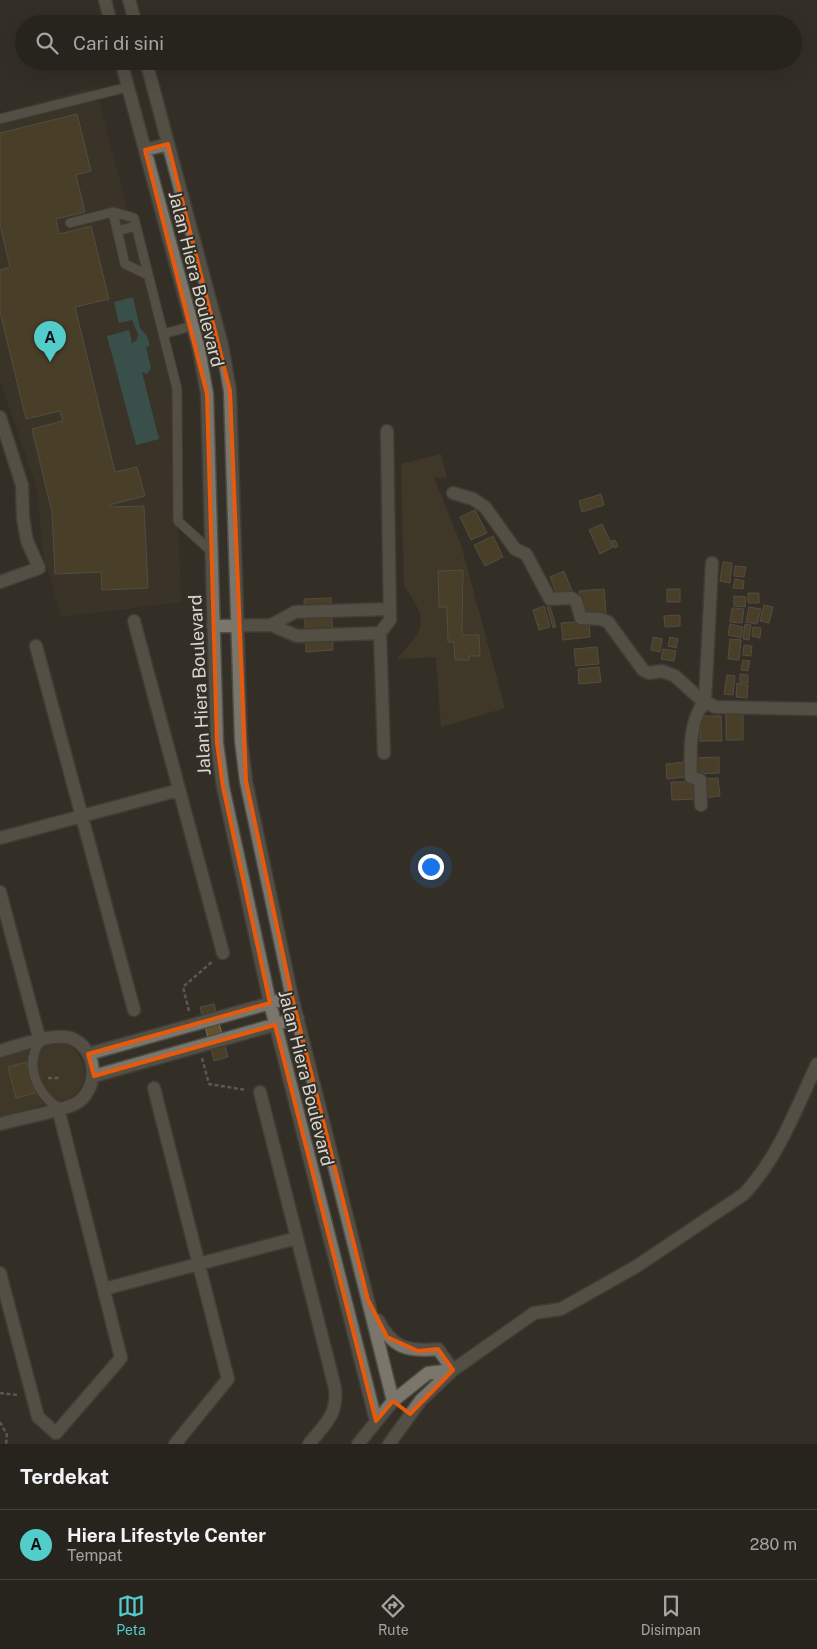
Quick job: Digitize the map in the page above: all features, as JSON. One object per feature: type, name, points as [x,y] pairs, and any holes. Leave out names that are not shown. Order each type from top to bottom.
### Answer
[{"type":"street","points":[[105,0],[109,15]]},
{"type":"street","points":[[129,0],[133,15]]},
{"type":"street","name":"Jalan Hiera Boulevard","points":[[123,70],[192,326],[207,394],[213,626],[218,743],[223,786],[275,1025],[376,1421]]},
{"type":"street","name":"Jalan Hiera Boulevard","points":[[148,70],[222,345],[230,391],[241,740],[246,781],[292,997],[393,1401]]},
{"type":"street","points":[[145,150],[168,144]]},
{"type":"street","points":[[0,417],[22,485],[23,518],[27,541],[39,568],[0,582]]},
{"type":"street","points":[[384,753],[380,633],[390,620],[387,431]]},
{"type":"street","points":[[453,493],[473,499],[485,507],[515,549],[526,554],[550,599],[571,598],[576,601],[581,618],[601,619],[608,622],[643,670],[649,673],[662,671],[675,676],[715,707],[817,709]]},
{"type":"street","points":[[701,805],[700,780],[691,777],[690,748],[697,711],[705,701],[712,563]]},
{"type":"street","points":[[271,625],[295,612],[390,609]]},
{"type":"street","points":[[134,620],[223,953]]},
{"type":"street","points":[[213,626],[271,625],[297,636],[380,633]]},
{"type":"street","points":[[36,646],[134,1010]]},
{"type":"street","points":[[0,838],[179,790]]},
{"type":"street","points":[[0,892],[40,1040]]},
{"type":"street","points":[[88,1054],[292,997]]},
{"type":"street","points":[[94,1076],[298,1018]]},
{"type":"street","points":[[193,1024],[199,1046]]},
{"type":"street","points":[[0,1051],[56,1036],[75,1040],[88,1054],[94,1076],[88,1092],[75,1104],[0,1124]]},
{"type":"street","points":[[376,1421],[392,1440],[421,1400],[453,1370],[534,1313],[561,1309],[595,1290],[636,1266],[744,1194],[758,1179],[777,1148],[817,1064]]},
{"type":"street","points":[[154,1088],[228,1379],[175,1444]]},
{"type":"street","points":[[260,1092],[337,1402],[333,1414],[309,1444]]},
{"type":"street","points":[[0,1273],[38,1417],[56,1433],[122,1358],[58,1108]]},
{"type":"street","points":[[104,1289],[297,1238]]},
{"type":"street","points":[[368,1300],[387,1337],[403,1347],[418,1351],[438,1349],[453,1370]]},
{"type":"street","points":[[358,1444],[393,1401],[428,1373],[453,1370]]},
{"type":"street","points":[[393,1401],[410,1414]]},
{"type":"lane","points":[[0,119],[128,87]]},
{"type":"lane","points":[[113,212],[125,264],[148,275]]},
{"type":"lane","points":[[70,223],[113,212],[134,218],[177,389],[178,520],[212,552]]},
{"type":"lane","points":[[118,231],[136,226]]},
{"type":"lane","points":[[163,334],[192,326]]},
{"type":"lane","points":[[40,1040],[33,1051],[32,1065],[39,1089],[45,1099],[58,1108]]},
{"type":"path","points":[[193,1024],[182,987],[223,953]]},
{"type":"path","points":[[199,1046],[209,1084],[260,1092]]},
{"type":"path","points":[[0,1422],[7,1435],[6,1444]]},
{"type":"highlighted area","points":[[168,144],[230,391],[246,781],[292,997],[368,1300],[387,1337],[418,1351],[438,1349],[453,1370],[410,1414],[393,1401],[376,1421],[275,1025],[94,1076],[88,1054],[270,1003],[223,787],[217,743],[207,394],[145,150]]},
{"type":"shaded area","points":[[95,87],[163,344],[174,398],[181,602],[61,617],[42,548],[38,492],[0,379],[0,113]]},
{"type":"shaded area","points":[[441,454],[447,478],[434,477],[461,545],[505,708],[441,727],[436,657],[397,659],[414,640],[421,624],[418,608],[404,586],[401,464]]},
{"type":"shaded area","points":[[60,1043],[69,1044],[80,1057],[83,1064],[84,1078],[77,1092],[71,1098],[0,1116],[0,1057]]},
{"type":"water","points":[[133,297],[140,328],[147,336],[150,346],[146,347],[151,368],[147,374],[142,372],[159,439],[136,445],[107,336],[129,330],[132,343],[137,340],[138,334],[132,320],[119,323],[114,302]]},
{"type":"building","points":[[77,114],[91,171],[76,175],[85,212],[56,219],[59,234],[91,226],[109,299],[75,307],[115,472],[137,467],[145,496],[109,505],[110,507],[144,506],[148,588],[102,590],[101,572],[55,574],[52,512],[32,429],[63,421],[60,411],[26,419],[0,312],[0,270],[10,267],[0,225],[0,133]]},
{"type":"building","points":[[601,494],[604,505],[582,512],[579,501]]},
{"type":"building","points":[[475,510],[487,533],[471,540],[460,517]]},
{"type":"building","points":[[602,524],[613,547],[600,554],[589,530]]},
{"type":"building","points":[[493,536],[503,557],[485,566],[474,545]]},
{"type":"building","points":[[615,540],[618,546],[615,548],[611,541]]},
{"type":"building","points":[[723,562],[732,563],[730,583],[720,581]]},
{"type":"building","points":[[735,566],[746,567],[744,577],[734,576]]},
{"type":"building","points":[[463,570],[462,635],[479,635],[480,656],[469,656],[469,660],[455,660],[454,642],[448,642],[447,607],[439,607],[438,571]]},
{"type":"building","points":[[564,571],[572,591],[558,597],[550,577]]},
{"type":"building","points":[[735,579],[744,581],[743,589],[733,588]]},
{"type":"building","points":[[604,589],[606,613],[581,616],[579,591]]},
{"type":"building","points":[[667,589],[680,589],[680,602],[667,602]]},
{"type":"building","points":[[748,593],[759,593],[759,603],[748,603]]},
{"type":"building","points":[[734,596],[746,597],[745,607],[734,606]]},
{"type":"building","points":[[331,598],[333,650],[306,652],[304,599]]},
{"type":"building","points":[[764,605],[773,607],[769,623],[760,621]]},
{"type":"building","points":[[544,606],[550,627],[539,630],[533,610]]},
{"type":"building","points":[[550,606],[556,627],[553,628],[547,607]]},
{"type":"building","points":[[749,607],[761,609],[757,624],[746,622]]},
{"type":"building","points":[[732,608],[744,609],[742,623],[730,622]]},
{"type":"building","points":[[680,615],[680,626],[665,627],[664,616]]},
{"type":"building","points":[[589,621],[590,637],[563,640],[561,623]]},
{"type":"building","points":[[730,624],[743,627],[741,638],[728,635]]},
{"type":"building","points":[[745,624],[751,625],[749,640],[743,639]]},
{"type":"building","points":[[753,627],[761,628],[760,638],[752,636]]},
{"type":"building","points":[[653,637],[662,639],[660,652],[651,650]]},
{"type":"building","points":[[670,637],[678,639],[676,648],[668,646]]},
{"type":"building","points":[[730,639],[741,640],[739,660],[728,659]]},
{"type":"building","points":[[744,645],[752,646],[751,656],[743,655]]},
{"type":"building","points":[[597,647],[599,664],[576,666],[574,649]]},
{"type":"building","points":[[663,649],[676,651],[674,661],[661,659]]},
{"type":"building","points":[[743,660],[750,661],[748,671],[741,670]]},
{"type":"building","points":[[599,667],[601,682],[579,684],[578,669]]},
{"type":"building","points":[[740,674],[748,675],[748,683],[740,682]]},
{"type":"building","points":[[727,675],[735,676],[733,695],[724,694]]},
{"type":"building","points":[[737,683],[748,685],[747,698],[736,697]]},
{"type":"building","points":[[726,712],[743,713],[743,740],[726,740]]},
{"type":"building","points":[[700,716],[721,716],[722,741],[700,741]]},
{"type":"building","points":[[719,757],[719,773],[694,774],[693,758]]},
{"type":"building","points":[[685,762],[687,777],[667,779],[666,764]]},
{"type":"building","points":[[718,778],[720,796],[706,798],[704,779]]},
{"type":"building","points":[[671,782],[696,782],[696,799],[672,800]]},
{"type":"building","points":[[214,1004],[228,1057],[214,1061],[200,1007]]},
{"type":"building","points":[[26,1062],[35,1093],[16,1098],[8,1067]]},
{"type":"place","name":"Hiera Lifestyle Center","points":[[50,362]]}]
